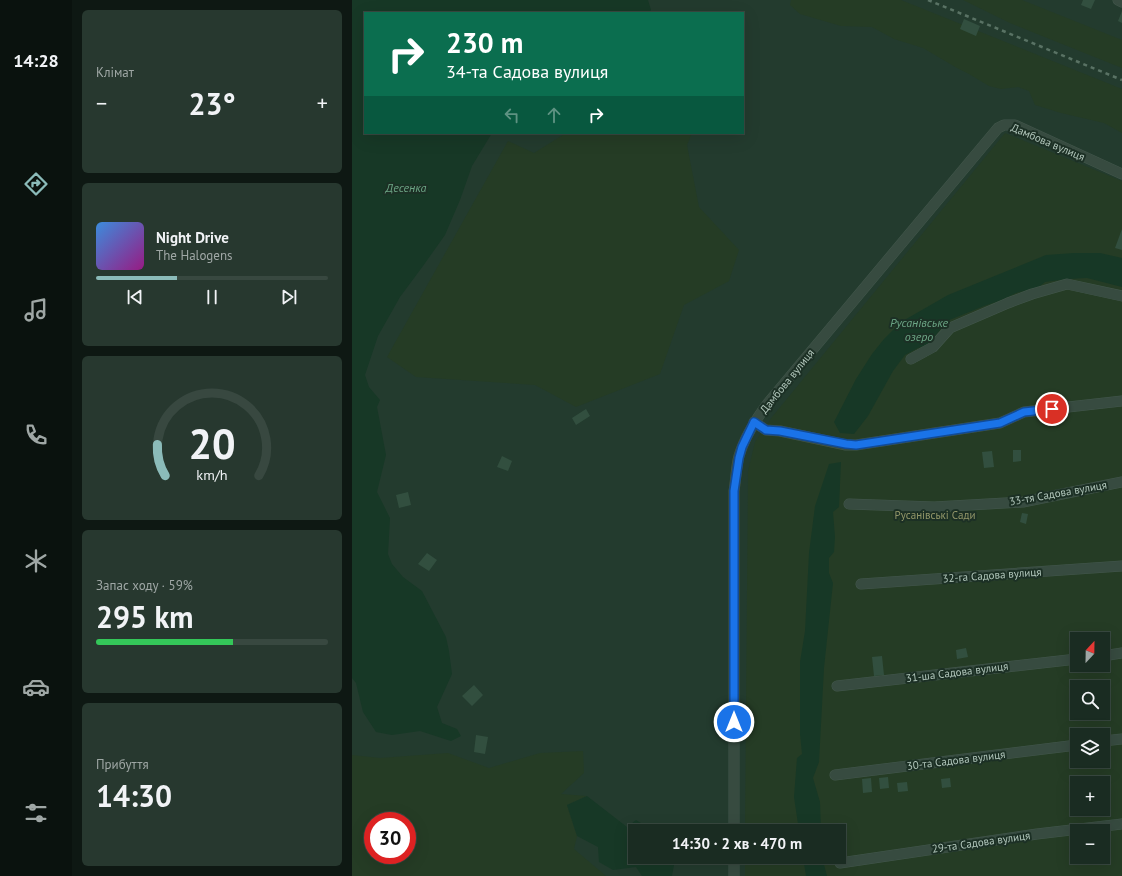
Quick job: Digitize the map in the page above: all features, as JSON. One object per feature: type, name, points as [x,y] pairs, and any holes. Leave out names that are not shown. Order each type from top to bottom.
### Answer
[{"type":"street","name":"Дамбова вулиця","points":[[734,824],[734,491],[742,447],[754,422],[774,396],[998,128],[1004,124],[1015,125],[1122,174]]},
{"type":"street","points":[[911,359],[933,347],[950,328],[1032,294],[1067,284],[1122,296]]},
{"type":"street","points":[[754,422],[766,430],[780,431],[856,445],[1000,423],[1024,412],[1122,401]]},
{"type":"street","name":"33-тя Садова вулиця","points":[[849,504],[934,507],[1023,502],[1122,482]]},
{"type":"street","name":"32-га Садова вулиця","points":[[861,584],[1122,566]]},
{"type":"street","points":[[1110,655],[1122,653]]},
{"type":"street","name":"31-ша Садова вулиця","points":[[836,686],[1070,660]]},
{"type":"street","points":[[1110,740],[1122,739]]},
{"type":"street","name":"30-та Садова вулиця","points":[[835,775],[1070,746]]},
{"type":"street","name":"29-та Садова вулиця","points":[[846,862],[1037,834],[1122,824]]},
{"type":"street","points":[[734,864],[734,876]]},
{"type":"green space","points":[[791,0],[901,0],[1122,89],[1122,133],[1104,123],[1035,105],[1029,91],[1018,87],[1001,89],[989,86],[923,48],[894,39],[872,27],[841,26],[800,14],[790,5]]},
{"type":"green space","points":[[963,0],[1022,0],[1122,40],[1122,68],[1010,23]]},
{"type":"green space","name":"Русанівські Сади","points":[[1005,133],[1122,181],[1122,876],[745,876],[745,864],[846,864],[846,824],[745,824],[748,471],[755,442],[772,417]]},
{"type":"green space","points":[[564,134],[692,134],[687,145],[699,207],[739,250],[729,281],[684,305],[660,374],[576,407],[535,385],[416,377],[387,357],[508,141],[534,153]]},
{"type":"green space","points":[[583,751],[584,773],[561,794],[587,796],[567,805],[577,836],[574,849],[606,876],[352,876],[352,755],[380,758],[448,753],[489,768],[540,753]]},
{"type":"water","name":"Десенка","points":[[352,0],[648,0],[651,10],[650,12],[364,12],[364,134],[491,134],[472,166],[460,200],[445,235],[400,297],[378,336],[365,375],[369,387],[380,400],[377,407],[386,455],[377,492],[390,518],[388,554],[392,564],[403,577],[422,591],[446,637],[452,674],[437,707],[442,723],[457,729],[461,736],[451,741],[420,731],[392,735],[376,732],[363,712],[356,683],[352,678]]},
{"type":"water","name":"Русанівське озеро","points":[[1100,253],[1122,258],[1122,287],[1087,278],[1045,282],[1039,287],[1016,293],[1002,300],[947,321],[929,344],[905,355],[893,371],[868,416],[854,434],[840,433],[834,422],[856,379],[872,354],[901,322],[948,295],[1046,255]]},
{"type":"water","points":[[841,462],[839,507],[833,512],[835,537],[834,552],[829,558],[829,573],[833,583],[824,668],[819,762],[813,778],[820,802],[821,824],[798,824],[794,797],[797,758],[802,754],[800,734],[800,662],[805,631],[809,553],[815,506],[829,464]]},
{"type":"water","points":[[587,796],[627,827],[628,826],[628,864],[674,864],[672,876],[642,876],[636,867],[613,870],[599,862],[598,847],[577,836],[567,805]]},
{"type":"water","points":[[636,820],[643,824],[631,824]]},
{"type":"water","points":[[804,864],[824,864],[827,876],[806,876]]},
{"type":"building","points":[[1083,0],[1095,0],[1091,9],[1081,5]]},
{"type":"building","points":[[1122,11],[1122,23],[1118,21]]},
{"type":"building","points":[[964,19],[980,26],[976,36],[960,29]]},
{"type":"building","points":[[1122,229],[1122,250],[1115,248]]},
{"type":"building","points":[[586,409],[590,416],[576,425],[572,418]]},
{"type":"building","points":[[1013,450],[1021,450],[1021,461],[1013,462]]},
{"type":"building","points":[[992,451],[994,467],[984,468],[982,452]]},
{"type":"building","points":[[502,456],[512,461],[508,471],[497,467]]},
{"type":"building","points":[[408,492],[411,505],[399,508],[396,495]]},
{"type":"building","points":[[1022,513],[1028,514],[1026,524],[1020,522]]},
{"type":"building","points":[[427,553],[437,560],[429,571],[418,564]]},
{"type":"building","points":[[966,648],[968,657],[957,659],[956,650]]},
{"type":"building","points":[[882,656],[884,675],[874,676],[872,657]]},
{"type":"building","points":[[474,685],[483,695],[472,706],[462,696]]},
{"type":"building","points":[[476,735],[488,737],[485,754],[474,752]]},
{"type":"building","points":[[888,777],[889,788],[880,789],[879,778]]},
{"type":"building","points":[[871,778],[872,792],[863,793],[862,779]]},
{"type":"building","points":[[950,778],[951,787],[942,788],[941,779]]},
{"type":"building","points":[[907,782],[908,791],[898,792],[897,783]]},
{"type":"railway","points":[[928,0],[1122,80]]},
{"type":"route","points":[[734,722],[734,491],[742,447],[754,422],[766,430],[780,431],[856,445],[1000,423],[1024,412],[1052,409]]}]
